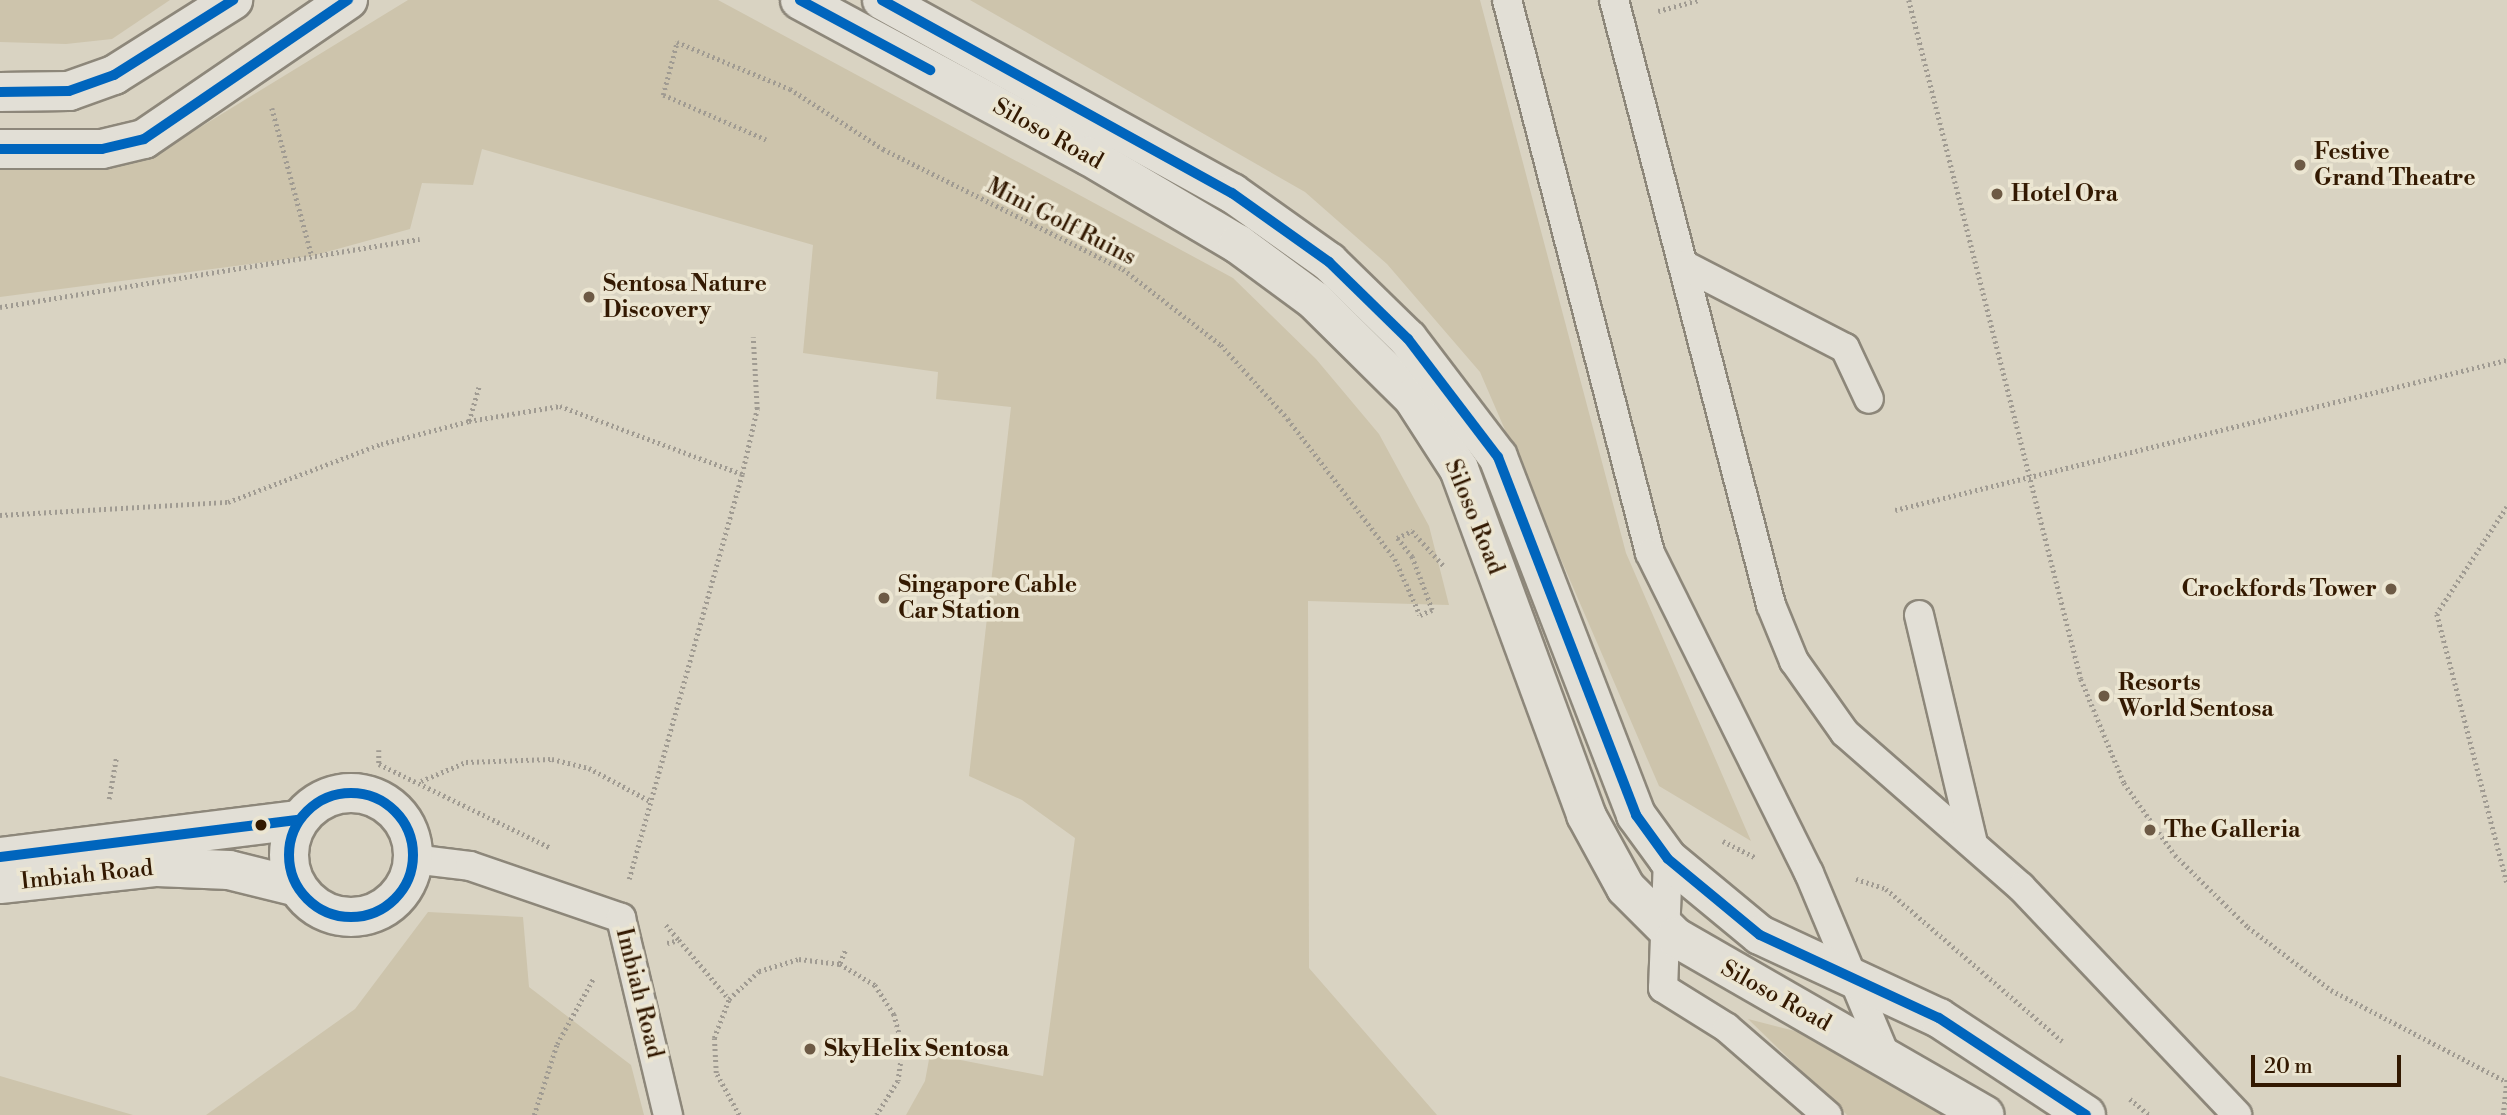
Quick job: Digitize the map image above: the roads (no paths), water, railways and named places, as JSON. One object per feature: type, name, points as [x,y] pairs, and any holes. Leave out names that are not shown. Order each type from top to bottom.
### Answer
[{"type":"street","points":[[0,92],[69,91],[114,75],[233,0]]},
{"type":"street","points":[[0,149],[102,149],[144,139],[348,0]]},
{"type":"street","name":"Siloso Road","points":[[800,0],[1238,244],[1314,300],[1413,398],[1459,469],[1586,815],[1626,888],[1662,923],[1726,968],[1984,1115]]},
{"type":"street","name":"Siloso Road","points":[[882,0],[1232,193],[1329,262],[1408,340],[1498,457],[1636,815],[1668,859],[1760,935],[1939,1018],[2086,1115]]},
{"type":"street","points":[[337,794],[375,798],[405,823],[413,859],[394,899],[376,912],[332,914],[297,887],[289,853],[299,820],[337,794]]},
{"type":"street","name":"Imbiah Road","points":[[0,856],[299,820]]},
{"type":"street","name":"Imbiah Road","points":[[0,884],[75,871],[157,867],[229,870],[297,887]]},
{"type":"lane","points":[[1507,0],[1650,553],[1809,873],[1886,1057]]},
{"type":"lane","points":[[1614,0],[1771,605],[1794,661],[1844,733],[1890,778],[1972,840],[2236,1115]]},
{"type":"lane","points":[[1684,265],[1845,348],[1869,399]]},
{"type":"lane","points":[[1919,615],[1972,840]]},
{"type":"lane","name":"Imbiah Road","points":[[413,859],[470,866],[621,918],[668,1115]]},
{"type":"lane","points":[[1668,859],[1662,923],[1663,988],[1727,1028],[1827,1115]]},
{"type":"place","name":"Festive Grand Theatre","points":[[2300,165]]},
{"type":"place","name":"Hotel Ora","points":[[1997,194]]},
{"type":"place","name":"Sentosa Nature Discovery","points":[[589,297]]},
{"type":"place","name":"Crockfords Tower","points":[[2391,589]]},
{"type":"place","name":"Singapore Cable Car Station","points":[[884,598]]},
{"type":"place","name":"Resorts World Sentosa","points":[[2104,696]]},
{"type":"place","name":"The Galleria","points":[[2150,830]]},
{"type":"place","name":"SkyHelix Sentosa","points":[[810,1049]]}]
